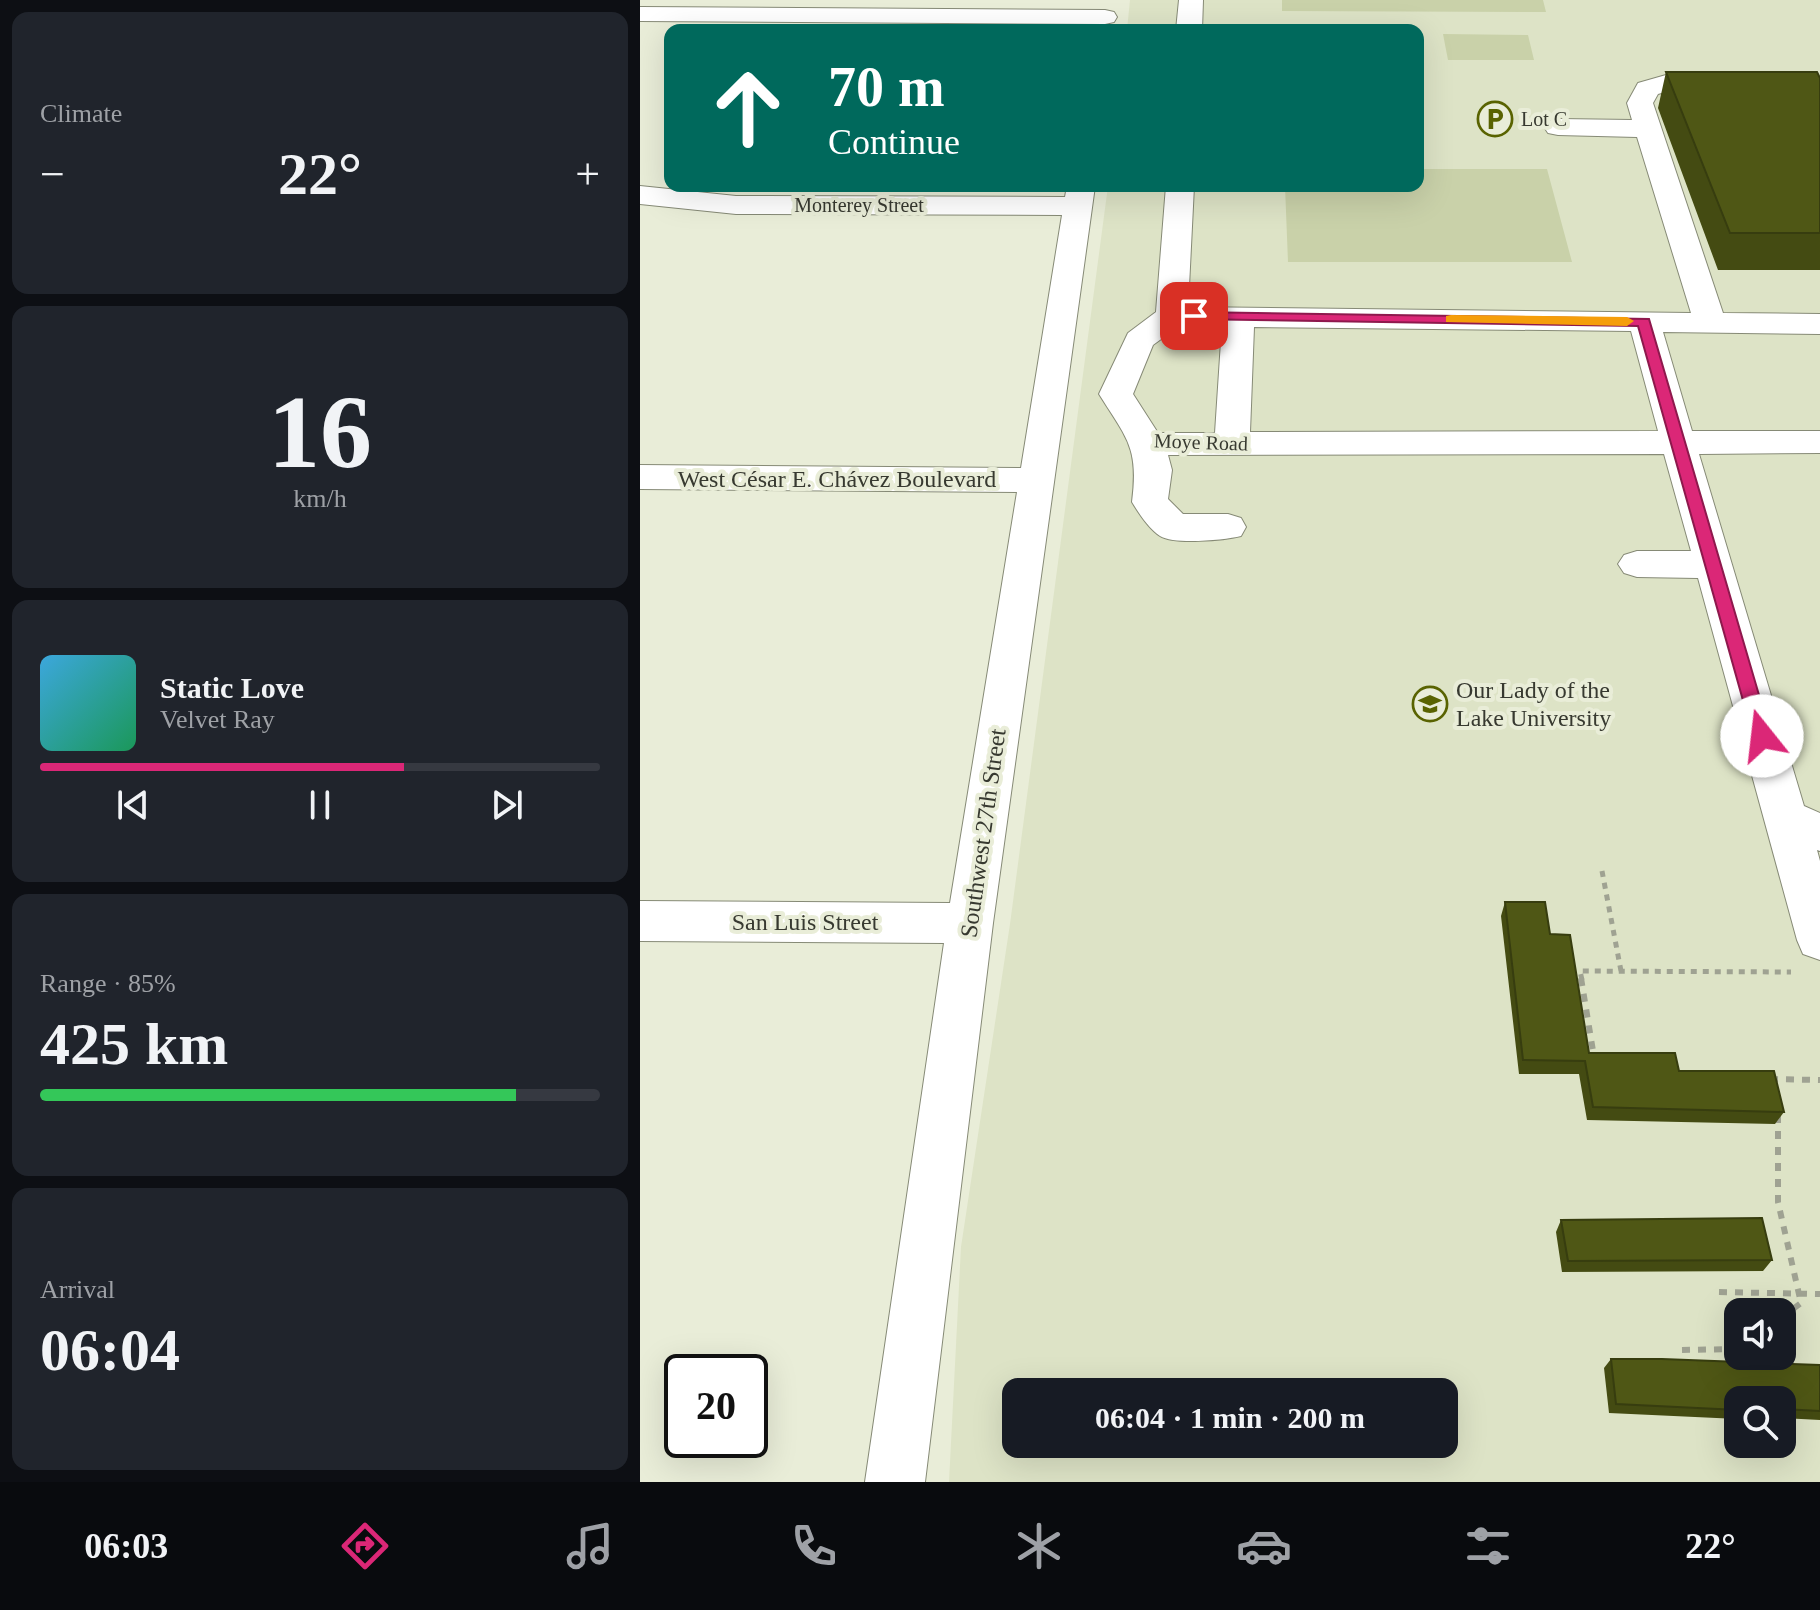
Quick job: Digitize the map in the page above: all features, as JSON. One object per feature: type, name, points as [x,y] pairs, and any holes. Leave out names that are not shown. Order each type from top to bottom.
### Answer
[{"type":"street","points":[[1189,24],[1191,0]]},
{"type":"street","points":[[640,14],[1105,16]]},
{"type":"street","points":[[1710,323],[1640,103],[1647,89],[1673,81],[1745,82]]},
{"type":"street","points":[[1558,127],[1648,129]]},
{"type":"street","points":[[1180,192],[1172,316],[1820,324]]},
{"type":"street","name":"Monterey Street","points":[[640,195],[736,205],[1080,196]]},
{"type":"street","name":"Southwest 27th Street","points":[[895,1482],[970,923],[1080,196]]},
{"type":"street","name":"Moye Road","points":[[1172,316],[1139,340],[1116,394],[1148,444],[1820,442]]},
{"type":"street","points":[[1232,443],[1238,317]]},
{"type":"street","points":[[1644,322],[1712,565],[1803,825],[1813,956]]},
{"type":"street","points":[[1148,444],[1154,470],[1150,502],[1173,527],[1228,527]]},
{"type":"street","name":"West César E. Chávez Boulevard","points":[[640,477],[1035,480]]},
{"type":"street","points":[[1637,564],[1712,565]]},
{"type":"street","name":"San Luis Street","points":[[640,921],[970,923]]},
{"type":"path","points":[[1602,871],[1621,971]]},
{"type":"path","points":[[1595,1064],[1580,971],[1621,971],[1813,956]]},
{"type":"path","points":[[1755,1079],[1820,1080]]},
{"type":"path","points":[[1769,1079],[1772,1091]]},
{"type":"path","points":[[1775,1103],[1780,1126],[1778,1202],[1800,1293],[1801,1303],[1796,1307]]},
{"type":"path","points":[[1719,1292],[1820,1294]]},
{"type":"path","points":[[1682,1350],[1724,1349]]},
{"type":"shaded area","name":"Our Lady of the Lake University","points":[[1130,0],[1820,0],[1820,1482],[949,1482],[961,1247],[1010,924],[1107,192],[1424,192],[1424,24],[1128,24]]},
{"type":"shaded area","points":[[1282,0],[1543,0],[1546,12],[1282,11]]},
{"type":"shaded area","points":[[1443,34],[1528,35],[1534,60],[1448,60]]},
{"type":"shaded area","points":[[1424,169],[1547,169],[1572,262],[1288,262],[1285,192],[1424,192]]},
{"type":"building","points":[[1666,72],[1817,72],[1820,78],[1820,233],[1730,233]]},
{"type":"building","points":[[1505,902],[1545,902],[1550,934],[1570,935],[1589,1053],[1675,1053],[1679,1071],[1774,1071],[1784,1112],[1593,1107],[1585,1061],[1523,1060]]},
{"type":"building","points":[[1762,1218],[1772,1260],[1568,1261],[1561,1220]]},
{"type":"building","points":[[1611,1359],[1724,1361],[1724,1370],[1796,1370],[1796,1364],[1820,1365],[1820,1411],[1796,1410],[1796,1386],[1724,1386],[1724,1409],[1616,1404]]},
{"type":"slow traffic","points":[[1451,319],[1627,321]]},
{"type":"place","name":"Lot C","points":[[1495,119]]},
{"type":"place","name":"Our Lady of the Lake University","points":[[1430,704]]},
{"type":"route","points":[[1194,316],[1644,322],[1762,736]]}]
